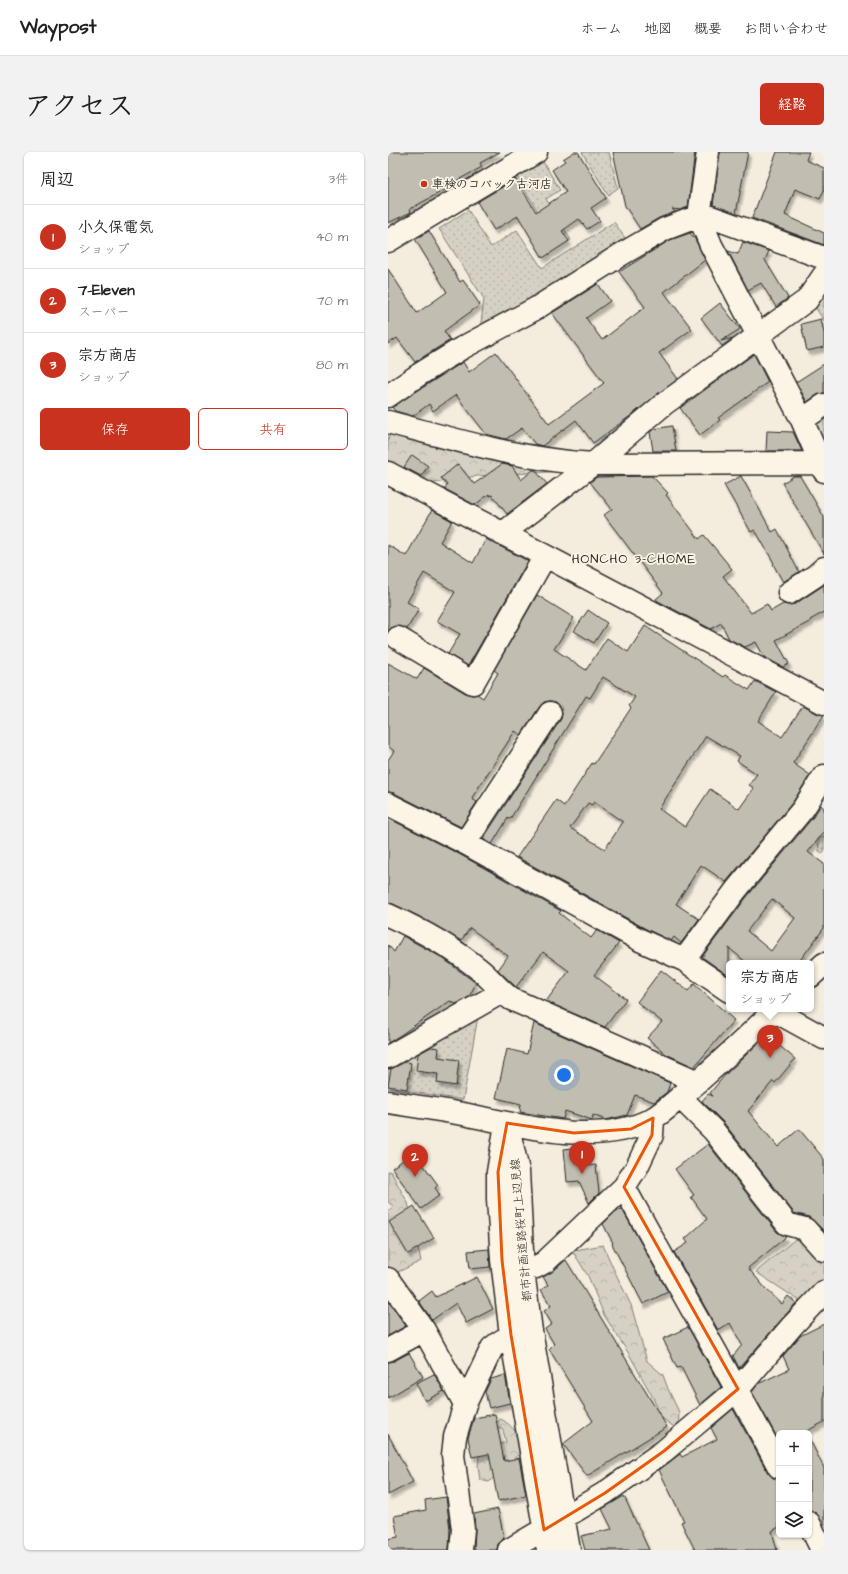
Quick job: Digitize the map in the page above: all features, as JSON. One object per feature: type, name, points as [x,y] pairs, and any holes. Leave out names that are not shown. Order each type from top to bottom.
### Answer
[{"type":"street","points":[[388,241],[536,152]]},
{"type":"street","points":[[388,422],[456,441],[513,454],[570,462],[593,464],[823,466],[802,420],[711,245],[699,216],[708,152]]},
{"type":"street","points":[[388,396],[456,352],[535,309],[622,254],[665,229],[699,216],[711,217],[824,258]]},
{"type":"street","points":[[502,534],[593,464],[664,404],[807,300],[824,275]]},
{"type":"street","points":[[802,420],[824,405]]},
{"type":"street","points":[[388,473],[824,703]]},
{"type":"street","points":[[398,638],[473,683],[545,556]]},
{"type":"street","points":[[788,593],[815,576],[824,568]]},
{"type":"street","points":[[465,843],[550,713]]},
{"type":"street","points":[[684,960],[736,890],[803,809],[824,776]]},
{"type":"street","points":[[388,804],[465,843],[640,940],[684,960],[726,989]]},
{"type":"street","points":[[388,915],[416,928],[454,950],[481,971],[511,999],[698,1082]]},
{"type":"street","points":[[814,973],[824,964]]},
{"type":"street","points":[[388,1057],[502,992]]},
{"type":"street","points":[[388,1102],[574,1133],[605,1133],[631,1128],[653,1118],[698,1082],[768,1012],[824,1038]]},
{"type":"street","points":[[680,1097],[714,1131],[787,1224],[805,1229],[824,1250]]},
{"type":"street","points":[[514,1272],[536,1268],[545,1262],[624,1187],[637,1168],[652,1135],[653,1118]]},
{"type":"street","name":"都市計画道路桜町上辺見線","points":[[507,1123],[518,1171],[520,1224],[514,1272],[546,1540]]},
{"type":"street","points":[[624,1187],[703,1330],[738,1389],[778,1466]]},
{"type":"street","points":[[388,1279],[424,1330],[465,1404]]},
{"type":"street","points":[[509,1550],[546,1540],[564,1518],[605,1493],[664,1451],[738,1389],[792,1326],[824,1292]]},
{"type":"street","points":[[388,1350],[424,1330]]},
{"type":"street","points":[[461,1550],[463,1529],[453,1455],[455,1438],[465,1404],[492,1348],[500,1341],[521,1333]]},
{"type":"street","name":"都市計画道路桜町上辺見線","points":[[521,1333],[564,1518],[569,1550]]},
{"type":"street","points":[[812,1529],[822,1550]]},
{"type":"highlighted area","points":[[653,1118],[652,1135],[624,1187],[738,1389],[664,1451],[605,1493],[544,1530],[511,1335],[502,1260],[498,1172],[507,1123],[574,1133],[631,1129]]},
{"type":"green space","points":[[582,152],[609,152],[618,188],[608,195]]},
{"type":"green space","points":[[542,160],[560,190],[546,199],[571,240],[559,247],[516,175]]},
{"type":"green space","points":[[468,210],[491,247],[517,230],[542,268],[614,222],[625,238],[480,331],[484,299],[439,229]]},
{"type":"green space","points":[[824,285],[824,321],[812,302]]},
{"type":"green space","points":[[824,415],[824,451],[812,425]]},
{"type":"green space","points":[[390,433],[564,471],[477,476],[428,484],[388,466],[388,440]]},
{"type":"green space","points":[[824,836],[824,853],[822,853],[819,851],[818,840]]},
{"type":"green space","points":[[478,1016],[463,1100],[388,1088],[388,1065]]},
{"type":"green space","points":[[388,1171],[391,1172],[408,1203],[421,1261],[396,1273],[388,1267],[388,1212],[394,1207],[388,1202]]},
{"type":"green space","points":[[800,1235],[824,1259],[824,1282],[803,1303],[756,1272]]},
{"type":"green space","points":[[603,1245],[631,1305],[647,1361],[663,1375],[679,1412],[678,1430],[662,1418],[651,1394],[629,1354],[604,1315],[588,1276],[575,1255],[570,1251]]},
{"type":"green space","points":[[501,1419],[513,1429],[519,1438],[519,1453],[489,1482],[480,1480],[478,1466],[480,1447],[492,1447],[506,1442],[503,1430],[493,1425]]},
{"type":"building","points":[[388,152],[500,152],[480,163],[482,167],[447,186],[448,188],[410,209],[411,212],[388,223]]},
{"type":"building","points":[[574,152],[578,152],[606,198],[591,208],[600,221],[587,229],[579,219],[562,231],[569,241],[543,258],[518,216],[494,230],[477,202],[516,179],[536,212],[566,192],[552,170],[565,161],[563,159]]},
{"type":"building","points":[[613,152],[695,152],[688,207],[681,210],[672,209],[675,212],[659,218],[640,229],[625,206]]},
{"type":"building","points":[[720,152],[748,152],[736,213],[713,205]]},
{"type":"building","points":[[777,152],[809,152],[806,160],[824,168],[824,190],[820,199],[795,189],[785,215],[824,233],[824,245],[752,218]]},
{"type":"building","points":[[429,231],[460,282],[463,280],[480,305],[444,331],[450,340],[415,362],[397,338],[388,344],[388,269],[417,313],[447,292],[415,239]]},
{"type":"building","points":[[690,233],[695,239],[705,260],[664,292],[692,329],[659,353],[678,379],[593,443],[576,420],[542,446],[535,444],[522,428],[506,439],[486,434],[456,395],[433,411],[429,404],[413,416],[395,411],[392,407],[463,362],[469,372],[496,352],[549,424],[604,383],[552,313],[598,284],[610,301],[586,318],[602,340],[645,307],[619,272],[670,240]]},
{"type":"building","points":[[743,242],[769,251],[765,260],[788,298],[776,307],[761,283],[748,290],[728,251],[738,254]]},
{"type":"building","points":[[720,303],[740,329],[721,341],[733,338],[722,346],[701,318]]},
{"type":"building","points":[[821,319],[824,333],[824,347],[807,351],[801,324]]},
{"type":"building","points":[[754,354],[768,382],[718,418],[720,420],[700,435],[680,408]]},
{"type":"building","points":[[824,364],[824,393],[817,395],[807,402],[796,382]]},
{"type":"building","points":[[672,426],[676,451],[653,451],[650,432],[654,429]]},
{"type":"building","points":[[767,431],[793,432],[802,451],[766,451]]},
{"type":"building","points":[[412,455],[428,466],[421,476],[404,467]]},
{"type":"building","points":[[458,464],[474,484],[502,464],[512,466],[521,480],[535,470],[547,484],[507,514],[492,495],[490,496],[489,494],[475,505],[445,489],[447,485],[441,478]]},
{"type":"building","points":[[652,476],[668,493],[666,495],[699,539],[704,535],[732,569],[723,576],[751,613],[767,604],[771,611],[783,604],[795,604],[824,585],[824,612],[810,620],[811,621],[776,640],[789,664],[783,667],[764,657],[756,642],[745,647],[729,639],[721,623],[711,629],[656,599],[663,593],[604,515],[612,509],[590,482],[597,477]]},
{"type":"building","points":[[741,476],[772,532],[777,529],[799,572],[783,582],[755,530],[751,532],[724,485]]},
{"type":"building","points":[[794,476],[800,476],[824,517],[824,554],[782,483]]},
{"type":"building","points":[[432,510],[452,521],[440,542],[473,563],[486,539],[528,561],[468,666],[448,654],[460,634],[437,621],[455,592],[424,573],[407,602],[419,609],[407,629],[398,626],[392,627],[388,631],[388,545],[406,556]]},
{"type":"building","points":[[537,595],[574,618],[554,649],[586,670],[607,638],[628,652],[645,626],[723,677],[725,675],[749,690],[755,681],[776,692],[758,721],[782,737],[803,706],[818,714],[824,715],[793,763],[810,775],[793,802],[726,882],[701,865],[676,904],[699,919],[681,943],[674,937],[671,941],[646,929],[517,857],[556,800],[564,806],[631,708],[629,706],[635,697],[603,677],[590,698],[586,696],[510,819],[508,818],[492,844],[483,839],[561,719],[561,708],[556,702],[544,702],[521,735],[515,731],[473,796],[472,799],[477,802],[461,827],[394,793],[388,792],[388,760],[394,751],[388,746],[388,663],[417,679],[424,668],[467,694],[477,694],[483,698],[498,673],[494,670]],"holes":[[[706,736],[740,756],[737,761],[757,774],[749,785],[754,788],[739,809],[710,789],[685,827],[659,809]],[[594,802],[623,822],[605,849],[570,828],[588,803],[592,805]]]},
{"type":"building","points":[[588,610],[607,623],[594,643],[574,631]]},
{"type":"building","points":[[821,805],[824,808],[824,832],[808,852],[824,864],[824,928],[800,960],[743,960],[729,948],[729,960],[726,960],[726,974],[702,957],[746,898],[813,817]],"holes":[[[772,899],[795,918],[771,951],[747,931]]]},
{"type":"building","points":[[388,818],[459,854],[561,911],[559,913],[591,938],[597,930],[619,943],[594,975],[626,999],[605,1027],[552,1004],[547,1000],[569,971],[543,952],[516,987],[498,970],[508,956],[470,928],[461,941],[418,916],[388,903]]},
{"type":"building","points":[[403,936],[441,957],[476,983],[469,997],[456,1004],[450,1001],[388,1043],[388,945],[394,952]]},
{"type":"building","points":[[661,970],[688,991],[694,984],[734,1020],[694,1067],[666,1054],[647,1038],[662,1022],[637,1002]]},
{"type":"building","points":[[534,1023],[670,1083],[667,1092],[654,1102],[635,1095],[627,1115],[606,1120],[593,1115],[592,1120],[565,1111],[563,1119],[520,1112],[521,1104],[496,1098],[507,1049],[527,1054]]},
{"type":"building","points":[[767,1035],[795,1059],[775,1083],[773,1081],[748,1111],[778,1147],[799,1129],[824,1159],[824,1231],[809,1217],[794,1213],[724,1123],[702,1101],[708,1094],[713,1096],[710,1093],[725,1075]]},
{"type":"building","points":[[431,1047],[439,1048],[438,1057],[459,1060],[456,1086],[437,1083],[438,1074],[416,1071],[418,1054]]},
{"type":"building","points":[[405,1062],[411,1063],[407,1089],[388,1086],[391,1069]]},
{"type":"building","points":[[708,1144],[777,1232],[786,1237],[748,1268],[766,1289],[782,1304],[788,1296],[796,1303],[739,1368],[733,1356],[742,1345],[730,1323],[718,1330],[674,1252],[688,1243],[685,1239],[707,1219],[691,1197],[694,1195],[675,1169]]},
{"type":"building","points":[[579,1147],[582,1166],[596,1165],[599,1193],[589,1203],[579,1181],[567,1182],[564,1149]]},
{"type":"building","points":[[414,1152],[438,1185],[435,1188],[440,1195],[421,1209],[392,1168]]},
{"type":"building","points":[[414,1206],[434,1238],[408,1254],[389,1222]]},
{"type":"building","points":[[622,1209],[668,1292],[643,1304],[603,1224],[616,1211]]},
{"type":"building","points":[[489,1249],[490,1267],[470,1269],[468,1251]]},
{"type":"building","points":[[566,1260],[667,1427],[587,1476],[563,1444],[593,1421],[549,1349],[554,1344],[545,1329],[552,1324],[544,1311],[551,1306],[541,1290],[548,1285],[543,1277]]},
{"type":"building","points":[[477,1277],[493,1309],[466,1323],[456,1303],[432,1320],[419,1301],[432,1291],[436,1297]]},
{"type":"building","points":[[388,1301],[406,1326],[388,1336]]},
{"type":"building","points":[[824,1324],[824,1422],[809,1430],[776,1430],[776,1436],[752,1392],[758,1384],[789,1369],[783,1356],[800,1336]]},
{"type":"building","points":[[688,1327],[721,1387],[700,1405],[681,1367],[677,1368],[663,1339]]},
{"type":"building","points":[[409,1353],[423,1377],[388,1398],[388,1362],[394,1361]]},
{"type":"building","points":[[434,1374],[444,1391],[425,1401],[416,1383]]},
{"type":"building","points":[[505,1375],[510,1403],[489,1408],[485,1392],[491,1379]]},
{"type":"building","points":[[733,1409],[768,1473],[773,1478],[776,1478],[776,1529],[772,1531],[777,1550],[695,1550],[681,1522],[684,1521],[659,1470],[680,1454],[682,1457],[717,1439],[711,1428]]},
{"type":"building","points":[[495,1414],[504,1461],[519,1458],[526,1495],[498,1501],[489,1454],[472,1457],[468,1438],[474,1418]]},
{"type":"building","points":[[388,1434],[413,1482],[388,1495]]},
{"type":"building","points":[[812,1444],[824,1468],[824,1525],[816,1513],[812,1512]]},
{"type":"building","points":[[624,1496],[649,1550],[585,1550],[581,1536],[612,1529],[602,1509]]},
{"type":"building","points":[[446,1497],[450,1529],[449,1550],[388,1550],[388,1539],[398,1537],[394,1516],[426,1510],[425,1500]]},
{"type":"building","points":[[498,1509],[504,1538],[498,1544],[497,1550],[474,1550],[474,1514]]},
{"type":"place","name":"車検のコバック古河店","points":[[424,184]]},
{"type":"place","name":"宗方商店","points":[[770,1058]]},
{"type":"place","name":"小久保電気","points":[[582,1174]]},
{"type":"place","name":"7-Eleven","points":[[415,1177]]},
{"type":"district","name":"HONCHO 3-CHOME","points":[[634,558]]}]
